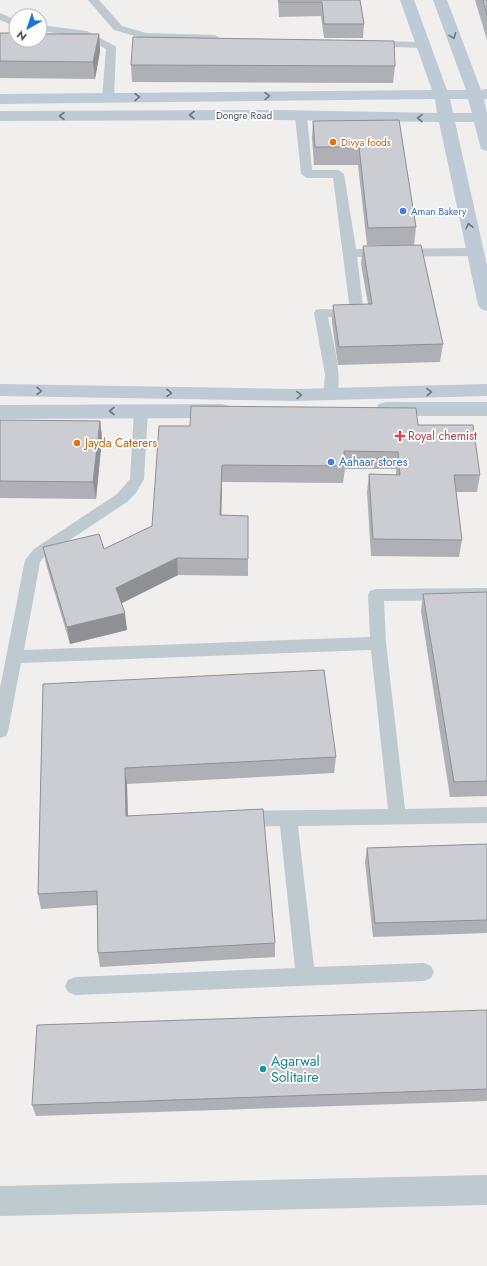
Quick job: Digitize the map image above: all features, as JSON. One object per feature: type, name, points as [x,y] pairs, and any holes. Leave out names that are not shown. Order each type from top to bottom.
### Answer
[{"type":"street","points":[[407,0],[432,74],[441,94],[487,305]]},
{"type":"street","points":[[440,0],[481,94],[487,146]]},
{"type":"street","name":"Dongre Road","points":[[0,99],[481,94]]},
{"type":"street","name":"Dongre Road","points":[[0,116],[301,116],[484,118]]},
{"type":"street","points":[[0,390],[330,395],[487,390]]},
{"type":"street","points":[[0,412],[487,409]]},
{"type":"street","points":[[0,1201],[487,1190]]},
{"type":"lane","points":[[93,0],[118,28],[144,36],[224,39]]},
{"type":"lane","points":[[48,29],[83,32],[110,48],[108,98]]},
{"type":"lane","points":[[359,43],[422,45]]},
{"type":"lane","points":[[301,116],[306,174],[338,174],[350,253],[357,314],[321,313],[332,374],[330,395]]},
{"type":"lane","points":[[350,253],[475,252]]},
{"type":"lane","points":[[0,731],[33,560],[38,553],[122,498],[131,490],[137,479],[141,411]]},
{"type":"lane","points":[[397,815],[378,643],[376,595],[487,594]]},
{"type":"lane","points":[[14,657],[378,643]]},
{"type":"lane","points":[[224,820],[288,817],[487,814]]},
{"type":"lane","points":[[288,817],[306,977]]},
{"type":"lane","points":[[75,986],[424,972]]},
{"type":"building","points":[[279,0],[360,0],[364,24],[324,24],[322,2],[279,2]]},
{"type":"building","points":[[483,0],[487,0],[487,15]]},
{"type":"building","points":[[0,33],[8,33],[8,48],[48,48],[48,34],[99,34],[93,62],[0,61]]},
{"type":"building","points":[[133,37],[394,41],[395,66],[131,65]]},
{"type":"building","points":[[399,120],[416,227],[368,228],[359,147],[315,147],[313,121]]},
{"type":"building","points":[[421,245],[443,344],[339,347],[333,305],[372,304],[363,246]]},
{"type":"building","points":[[191,406],[416,408],[418,425],[473,425],[480,475],[454,475],[462,540],[373,539],[369,474],[400,475],[398,452],[344,451],[345,466],[222,465],[220,515],[248,516],[248,559],[177,558],[116,588],[125,613],[67,627],[43,547],[99,534],[104,549],[152,526],[159,426],[190,426]]},
{"type":"building","points":[[0,420],[100,421],[93,482],[0,481]]},
{"type":"building","points":[[487,592],[487,781],[454,782],[423,594]]},
{"type":"building","points":[[324,670],[336,757],[125,768],[126,816],[263,809],[275,943],[98,953],[97,891],[38,894],[43,684]]},
{"type":"building","points":[[487,844],[487,920],[375,923],[367,848]]},
{"type":"building","name":"Agarwal Solitaire","points":[[487,1010],[487,1089],[32,1105],[37,1025]]},
{"type":"place","name":"Divya foods","points":[[333,142]]},
{"type":"place","name":"Aman Bakery","points":[[403,211]]},
{"type":"place","name":"Royal chemist","points":[[400,436]]},
{"type":"place","name":"Jayda Caterers","points":[[77,443]]},
{"type":"place","name":"Aahaar stores","points":[[331,462]]},
{"type":"place","name":"Agarwal Solitaire","points":[[263,1069]]}]
